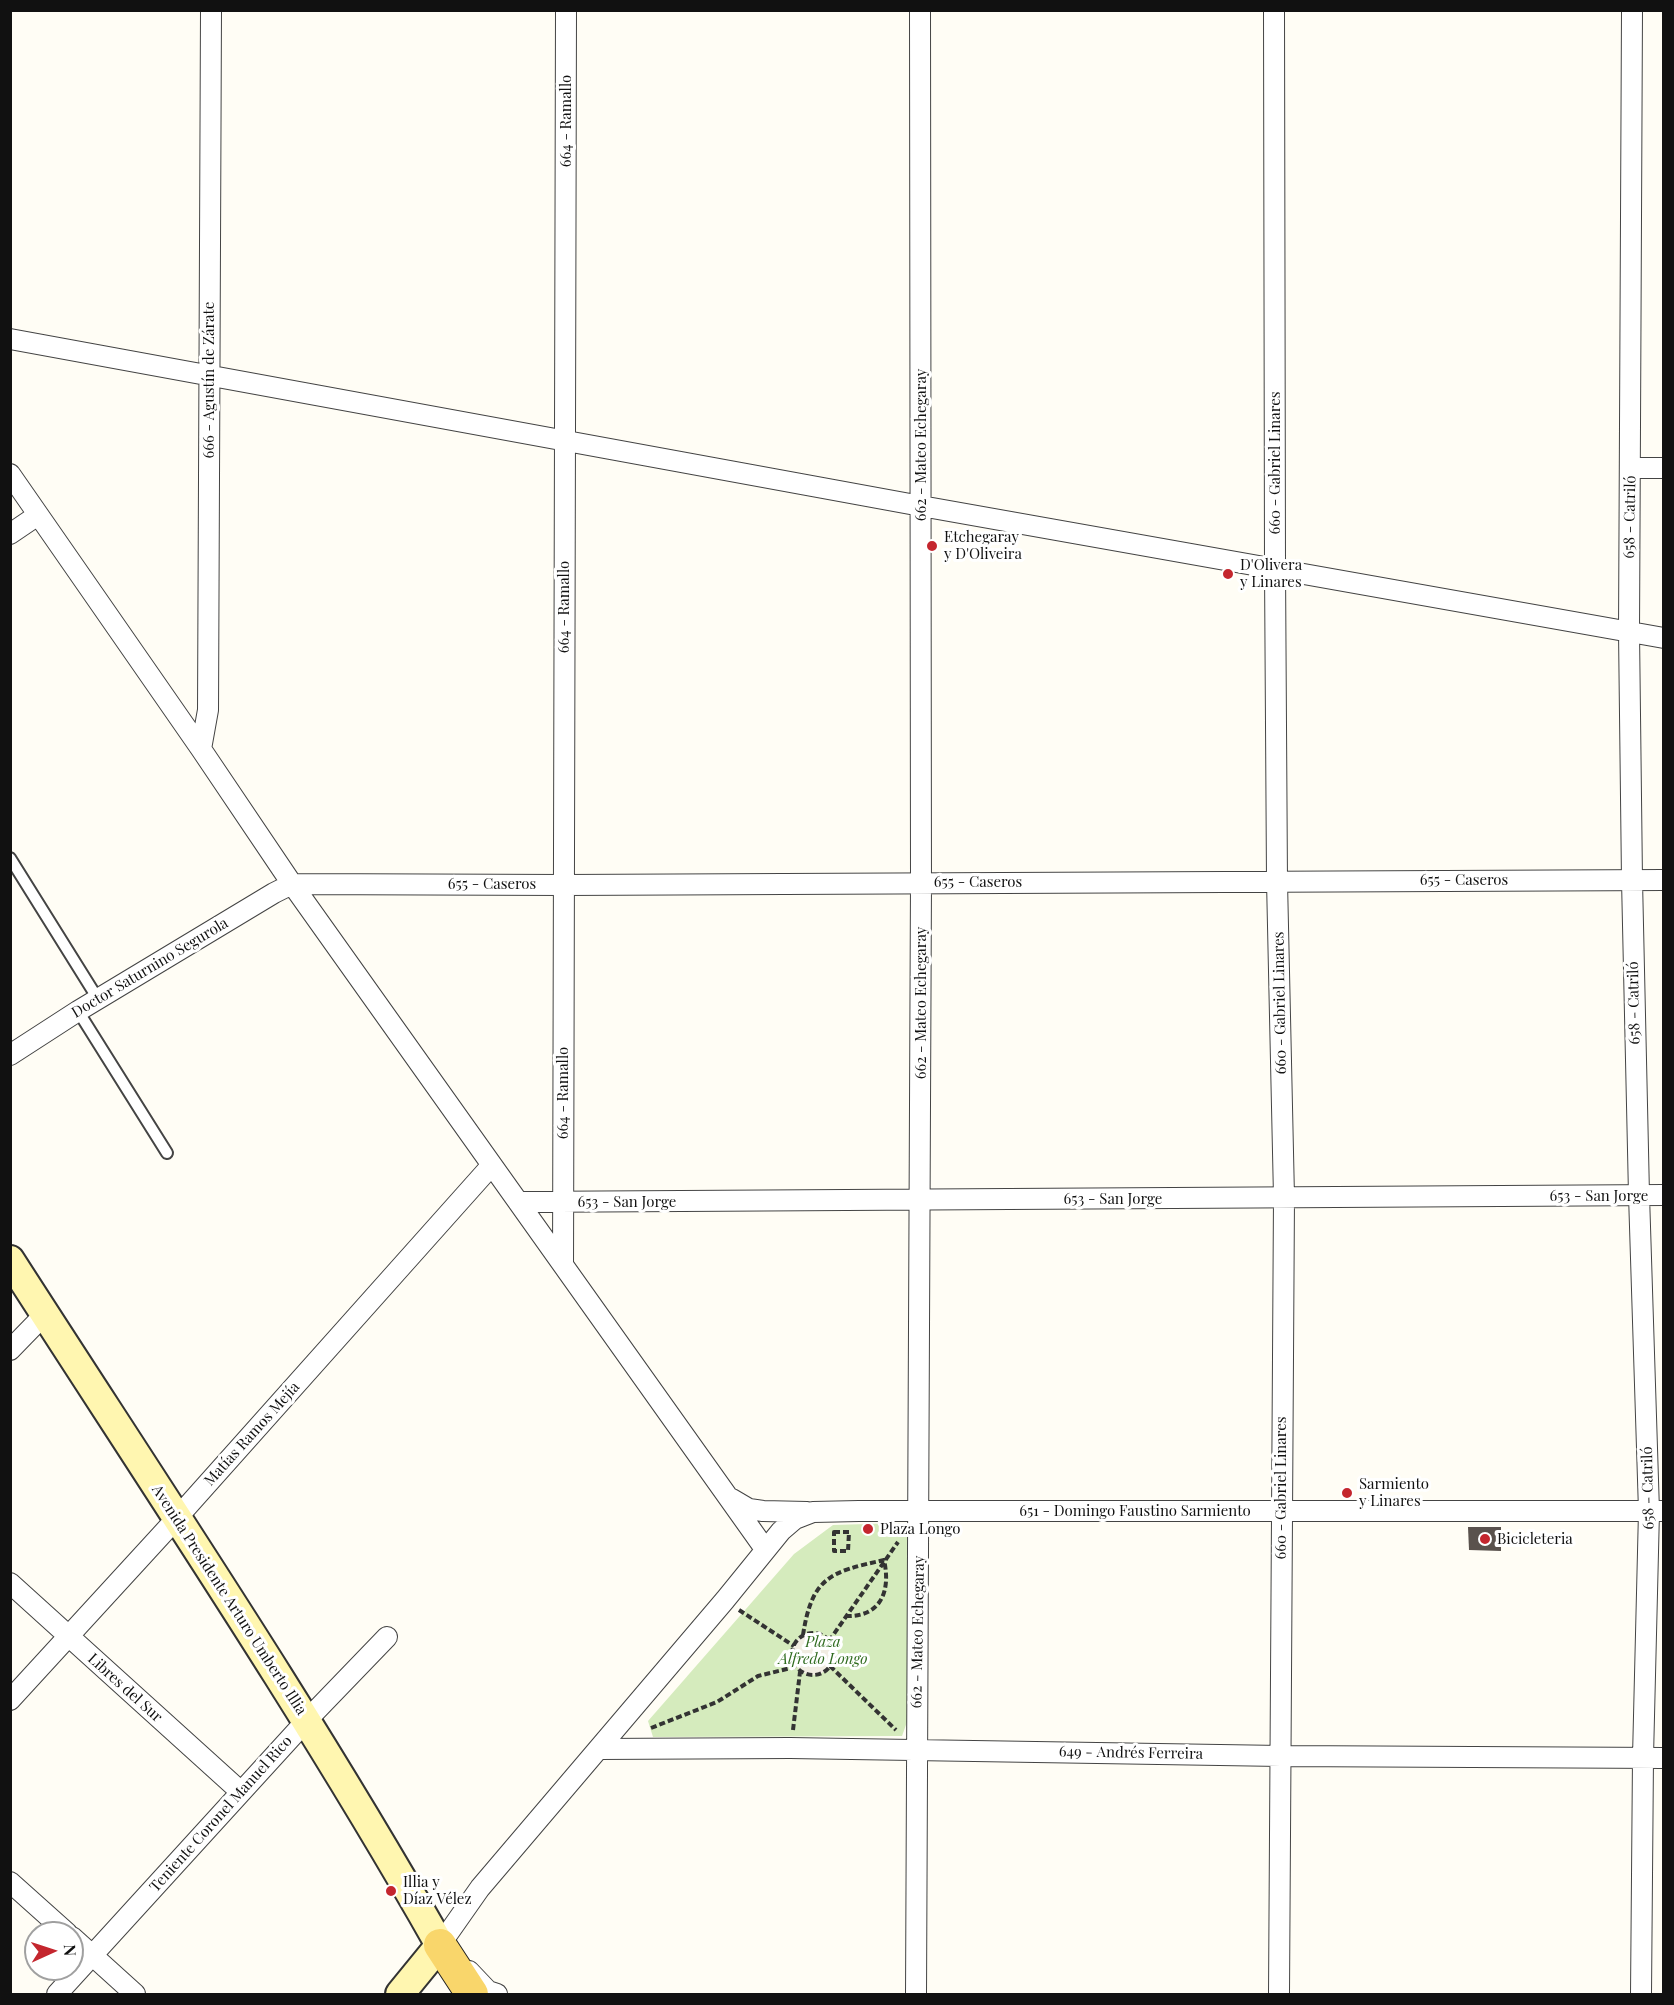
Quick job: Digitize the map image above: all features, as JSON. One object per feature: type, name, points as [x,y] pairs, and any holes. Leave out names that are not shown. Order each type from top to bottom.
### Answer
[{"type":"main road","name":"Avenida Presidente Arturo Umberto Illia","points":[[10,1260],[306,1721],[405,1882],[440,1945]]},
{"type":"main road","points":[[400,1995],[440,1945]]},
{"type":"main road","points":[[440,1945],[448,1980],[455,1995]]},
{"type":"main road","points":[[440,1945],[472,1995]]},
{"type":"street","name":"666 - Agustín de Zárate","points":[[201,749],[208,710],[211,10]]},
{"type":"street","name":"664 - Ramallo","points":[[563,1265],[566,10]]},
{"type":"street","name":"662 - Mateo Echegaray","points":[[916,1995],[916,1749],[920,1512],[920,10]]},
{"type":"street","name":"660 - Gabriel Linares","points":[[1274,10],[1277,881],[1284,1197],[1279,1995]]},
{"type":"street","name":"658 - Catriló","points":[[1632,10],[1629,632],[1632,880],[1639,1195],[1656,1511],[1643,1758],[1641,1995]]},
{"type":"street","points":[[10,339],[921,506],[1664,638]]},
{"type":"street","points":[[1631,468],[1664,468]]},
{"type":"street","points":[[10,474],[292,884],[765,1549]]},
{"type":"street","points":[[10,534],[38,515]]},
{"type":"street","name":"655 - Caseros","points":[[292,884],[564,885],[1664,879]]},
{"type":"street","name":"Doctor Saturnino Segurola","points":[[10,1055],[273,892],[292,884]]},
{"type":"street","name":"Matías Ramos Mejía","points":[[10,1700],[176,1519],[491,1166]]},
{"type":"street","name":"653 - San Jorge","points":[[563,1203],[1664,1195]]},
{"type":"street","points":[[518,1202],[563,1203]]},
{"type":"street","points":[[10,1350],[45,1314]]},
{"type":"street","points":[[730,1498],[749,1509],[813,1512]]},
{"type":"street","name":"651 - Domingo Faustino Sarmiento","points":[[440,1945],[480,1888],[725,1600],[765,1549],[795,1519],[813,1512],[859,1510],[920,1512],[1656,1511]]},
{"type":"street","name":"Libres del Sur","points":[[10,1583],[241,1792]]},
{"type":"street","name":"Teniente Coronel Manuel Rico","points":[[57,1995],[306,1721],[387,1636]]},
{"type":"street","name":"649 - Andrés Ferreira","points":[[599,1749],[916,1749],[1281,1756],[1664,1758]]},
{"type":"street","points":[[10,1882],[54,1921]]},
{"type":"street","points":[[440,1945],[463,1965],[477,1982],[497,1995]]},
{"type":"street","points":[[84,1948],[135,1995]]},
{"type":"lane","points":[[10,858],[98,999]]},
{"type":"lane","points":[[78,1011],[167,1153]]},
{"type":"path","points":[[829,1641],[920,1512]]},
{"type":"path","points":[[834,1532],[849,1532],[848,1551],[834,1551],[834,1532]]},
{"type":"path","points":[[846,1616],[857,1617],[877,1605],[887,1587],[884,1560]]},
{"type":"path","points":[[803,1635],[817,1634],[829,1641],[834,1653],[830,1666],[820,1674],[807,1675],[800,1672],[795,1666],[792,1653],[794,1646],[803,1635],[810,1605],[818,1588],[828,1577],[841,1570],[884,1560]]},
{"type":"path","points":[[725,1600],[794,1646]]},
{"type":"path","points":[[642,1732],[717,1702],[758,1676],[795,1666]]},
{"type":"path","points":[[830,1666],[916,1749]]},
{"type":"path","points":[[790,1748],[800,1672]]},
{"type":"green space","name":"Plaza Alfredo Longo","points":[[901,1523],[909,1532],[907,1722],[902,1736],[653,1737],[648,1721],[794,1554],[833,1525]]},
{"type":"shaded area","points":[[813,1633],[828,1639],[834,1654],[828,1669],[813,1675],[798,1669],[792,1654],[798,1639]]},
{"type":"building","name":"Bicicleteria","points":[[1468,1527],[1501,1527],[1501,1551],[1469,1550]]},
{"type":"place","name":"Etchegaray y D'Oliveira","points":[[932,546]]},
{"type":"place","name":"D'Olivera y Linares","points":[[1228,574]]},
{"type":"place","name":"Sarmiento y Linares","points":[[1347,1493]]},
{"type":"place","name":"Plaza Longo","points":[[868,1529]]},
{"type":"place","name":"Bicicleteria","points":[[1485,1539]]},
{"type":"place","name":"Illia y Díaz Vélez","points":[[391,1891]]}]
